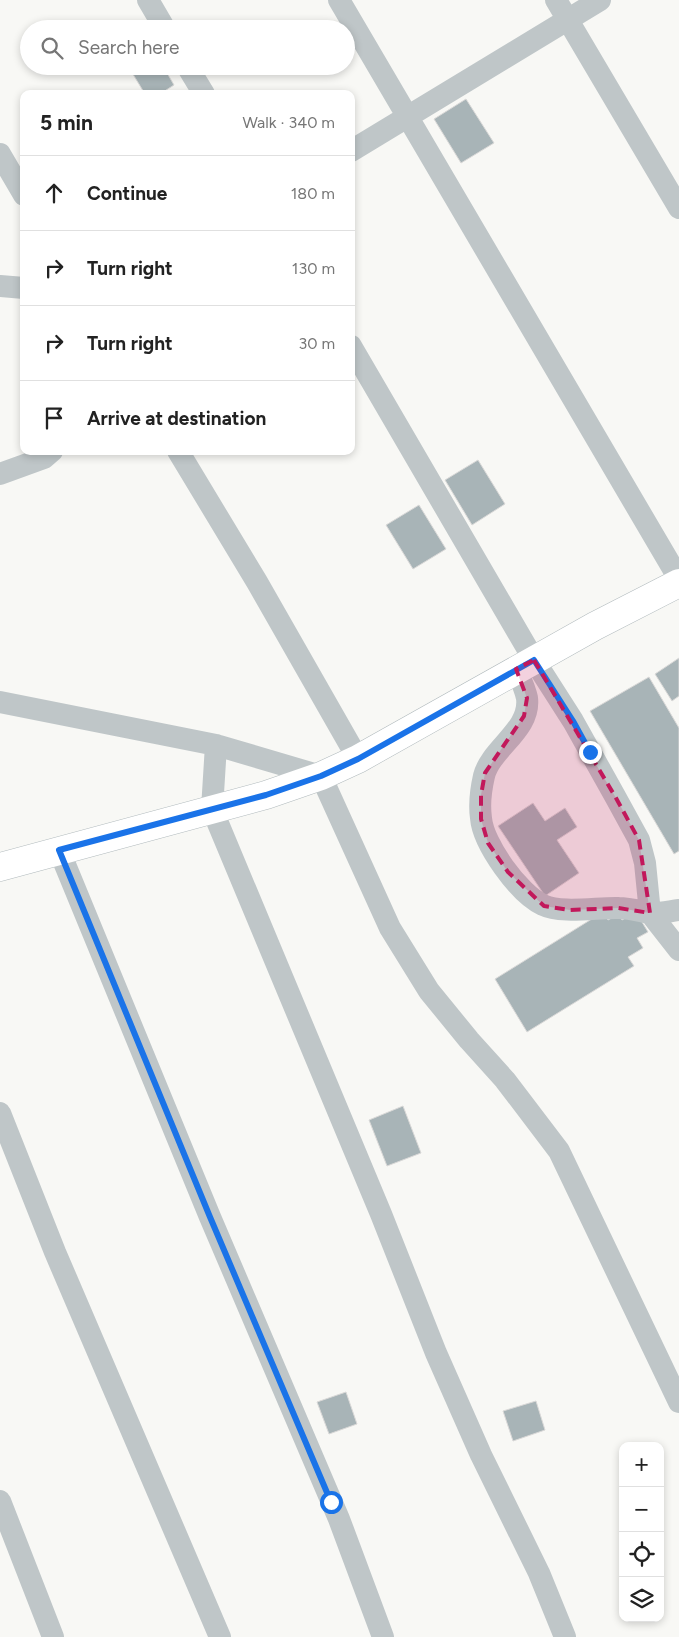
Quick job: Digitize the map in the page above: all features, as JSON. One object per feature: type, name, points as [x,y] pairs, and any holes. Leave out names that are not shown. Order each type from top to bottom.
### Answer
[{"type":"street","points":[[148,0],[160,20]]},
{"type":"street","points":[[339,0],[351,20]]},
{"type":"street","points":[[355,149],[408,117],[562,10],[600,0]]},
{"type":"street","points":[[562,10],[679,208]]},
{"type":"street","points":[[355,27],[679,579]]},
{"type":"street","points":[[192,75],[202,90]]},
{"type":"street","points":[[0,154],[20,188]]},
{"type":"street","points":[[0,286],[20,288]]},
{"type":"street","points":[[355,353],[525,664],[573,721],[639,840],[645,863],[650,913],[679,950]]},
{"type":"street","points":[[0,474],[44,458],[47,455]]},
{"type":"street","points":[[180,455],[258,582],[358,759]]},
{"type":"street","points":[[0,866],[266,795],[321,776],[358,759],[525,664],[679,583]]},
{"type":"street","points":[[525,664],[527,698],[524,716],[518,730],[502,746],[485,773],[481,794],[481,819],[488,843],[508,872],[525,891],[544,906],[570,910],[618,908],[641,910],[650,913],[679,910]]},
{"type":"street","points":[[0,702],[216,745],[321,776],[390,928],[429,991],[505,1080],[559,1151],[679,1402]]},
{"type":"street","points":[[216,745],[212,808],[381,1214],[440,1362],[481,1454],[539,1573],[565,1637]]},
{"type":"street","points":[[59,850],[210,1217],[339,1519],[384,1637]]},
{"type":"street","points":[[0,1113],[59,1261],[220,1637]]},
{"type":"street","points":[[0,1501],[52,1637]]},
{"type":"highlighted area","points":[[534,660],[616,798],[639,840],[650,913],[618,908],[570,910],[544,906],[508,872],[488,843],[481,819],[481,795],[485,773],[524,716],[527,698],[516,669]]},
{"type":"building","points":[[133,75],[168,75],[174,85],[166,90],[143,90]]},
{"type":"building","points":[[466,99],[494,143],[461,163],[434,119]]},
{"type":"building","points":[[478,460],[505,504],[472,525],[445,480]]},
{"type":"building","points":[[419,505],[446,549],[413,569],[386,525]]},
{"type":"building","points":[[679,658],[679,696],[672,701],[655,674]]},
{"type":"building","points":[[649,677],[679,728],[679,851],[674,854],[590,711]]},
{"type":"building","points":[[533,803],[545,821],[565,808],[577,827],[557,840],[579,873],[545,896],[498,826]]},
{"type":"building","points":[[603,912],[608,920],[619,914],[622,920],[636,912],[648,932],[637,938],[643,948],[628,957],[634,966],[527,1032],[495,979]]},
{"type":"building","points":[[403,1106],[421,1153],[387,1166],[369,1120]]},
{"type":"building","points":[[346,1392],[357,1424],[329,1434],[317,1402]]},
{"type":"building","points":[[536,1401],[545,1430],[513,1441],[503,1411]]},
{"type":"route","points":[[331,1502],[210,1217],[59,850],[266,795],[321,776],[358,759],[534,660],[573,721],[590,752]]}]
